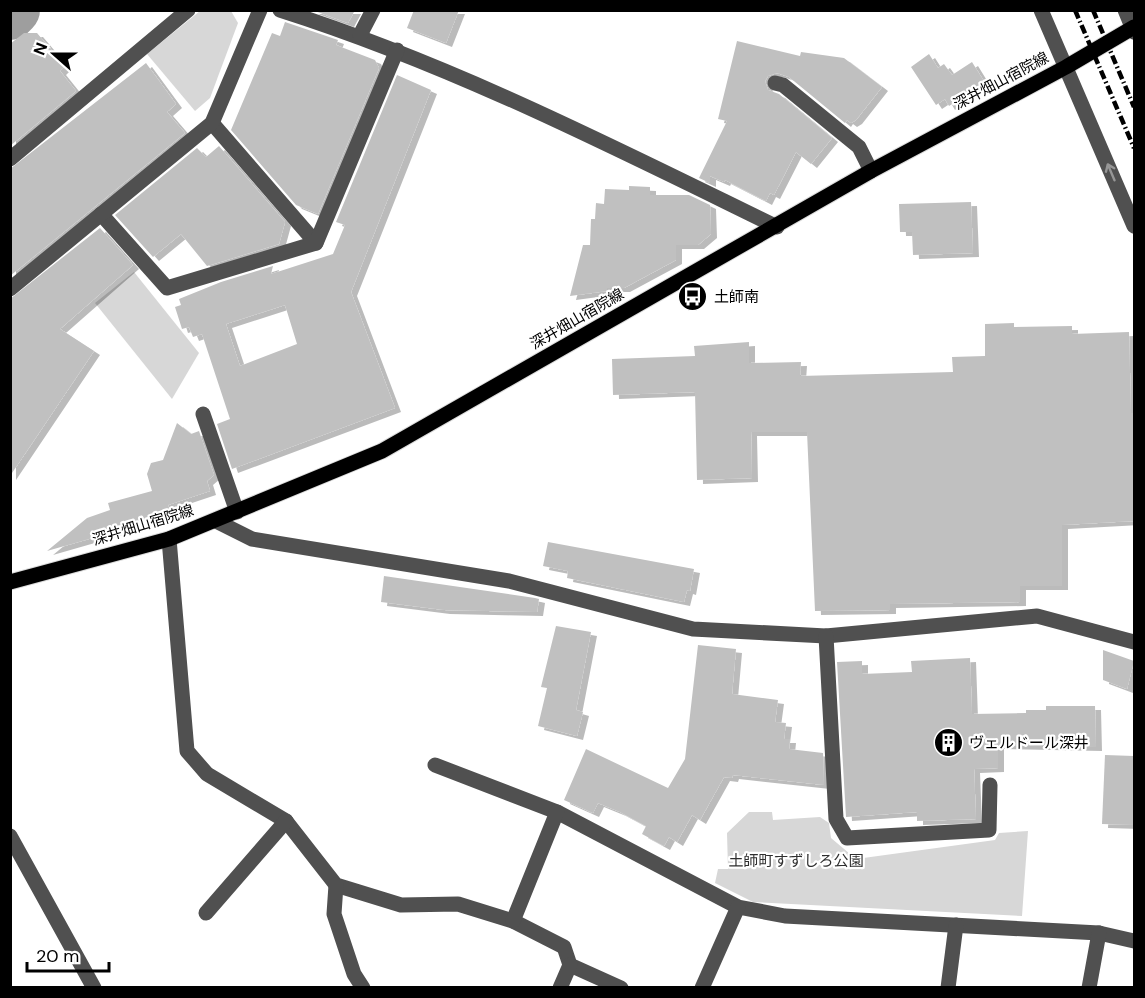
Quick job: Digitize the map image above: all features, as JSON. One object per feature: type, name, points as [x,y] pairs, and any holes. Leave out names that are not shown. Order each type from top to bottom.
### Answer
[{"type":"main road","name":"深井畑山宿院線","points":[[10,582],[169,539],[237,513],[382,451],[777,227],[871,171],[1134,29]]},
{"type":"street","points":[[10,159],[188,10]]},
{"type":"street","points":[[10,289],[212,123],[261,10]]},
{"type":"street","points":[[280,10],[397,50],[585,134],[777,227]]},
{"type":"street","points":[[360,36],[373,10]]},
{"type":"street","points":[[1041,10],[1134,226]]},
{"type":"street","points":[[1125,10],[1134,29]]},
{"type":"street","points":[[316,243],[397,50]]},
{"type":"street","points":[[775,83],[783,85],[860,147],[871,171]]},
{"type":"street","points":[[212,123],[316,243]]},
{"type":"street","points":[[101,214],[167,288],[316,243]]},
{"type":"street","points":[[203,414],[237,513]]},
{"type":"street","points":[[216,521],[252,539],[509,581],[693,629],[826,636],[1037,616],[1134,642]]},
{"type":"street","points":[[169,539],[187,751],[207,774],[286,821],[336,885],[401,905],[458,904],[513,921],[564,947],[570,965],[560,987]]},
{"type":"street","points":[[826,636],[836,819],[847,838],[989,830],[990,785]]},
{"type":"street","points":[[435,765],[557,812],[738,907],[785,916],[1099,933],[1134,940]]},
{"type":"street","points":[[513,921],[557,812]]},
{"type":"street","points":[[206,913],[286,821]]},
{"type":"street","points":[[10,836],[94,987]]},
{"type":"street","points":[[336,885],[334,915],[354,974],[363,987]]},
{"type":"street","points":[[702,987],[738,907]]},
{"type":"street","points":[[948,987],[956,926]]},
{"type":"street","points":[[1089,987],[1099,933]]},
{"type":"street","points":[[570,965],[621,987]]},
{"type":"green space","points":[[200,11],[231,11],[238,23],[210,98],[195,111],[147,54]]},
{"type":"green space","points":[[134,272],[199,353],[172,399],[95,303]]},
{"type":"green space","name":"土師町すずしろ公園","points":[[749,812],[772,812],[773,820],[820,817],[829,823],[831,838],[856,859],[995,840],[999,833],[1028,831],[1022,916],[753,902],[715,883],[718,869],[728,869],[727,833]]},
{"type":"building","points":[[312,10],[355,10],[348,23]]},
{"type":"building","points":[[414,10],[459,10],[446,43],[407,28]]},
{"type":"building","points":[[285,22],[338,40],[336,45],[375,60],[379,68],[318,214],[296,205],[231,130],[272,33],[280,36]]},
{"type":"building","points":[[24,33],[37,33],[65,66],[60,71],[76,91],[10,146],[10,44]]},
{"type":"building","points":[[737,41],[800,56],[801,52],[844,58],[882,87],[856,120],[851,123],[847,120],[845,123],[789,77],[777,73],[768,76],[765,81],[768,90],[779,94],[832,138],[811,164],[796,152],[774,195],[770,193],[766,201],[725,180],[724,182],[710,176],[710,183],[699,178],[727,121],[718,119]]},
{"type":"building","points":[[929,54],[938,68],[944,64],[952,75],[972,62],[985,83],[949,106],[945,99],[936,105],[911,67]]},
{"type":"building","points":[[146,63],[176,104],[167,112],[185,133],[10,276],[10,169]]},
{"type":"building","points":[[397,75],[431,90],[351,292],[395,408],[232,469],[217,424],[230,419],[202,334],[193,337],[189,327],[182,329],[175,307],[181,305],[179,299],[221,282],[273,266],[271,274],[333,254],[345,225],[336,222]],"holes":[[[285,305],[297,344],[240,366],[226,324]]]},
{"type":"building","points":[[219,146],[285,222],[279,244],[207,266],[181,234],[153,257],[115,215],[197,148],[206,157]]},
{"type":"building","points":[[629,186],[650,187],[650,195],[689,195],[710,205],[711,234],[698,245],[676,245],[676,260],[624,288],[607,288],[607,291],[570,296],[583,245],[590,245],[591,219],[595,219],[596,203],[604,204],[605,189],[629,190]]},
{"type":"building","points":[[971,202],[973,253],[913,255],[912,232],[900,232],[899,204]]},
{"type":"building","points":[[100,228],[133,265],[60,329],[94,351],[10,476],[10,299]]},
{"type":"building","points":[[1014,323],[1014,327],[1072,326],[1072,334],[1129,332],[1131,413],[1134,413],[1134,521],[1062,525],[1062,586],[1020,586],[1020,602],[890,604],[890,610],[815,611],[807,432],[751,432],[752,478],[697,480],[695,392],[613,395],[612,359],[695,356],[694,346],[749,342],[749,363],[801,362],[800,376],[953,372],[952,357],[985,356],[985,324]]},
{"type":"building","points":[[177,423],[191,434],[199,431],[214,475],[207,481],[210,491],[168,505],[170,511],[153,516],[155,520],[47,551],[87,518],[110,510],[108,503],[152,491],[147,474],[151,463],[163,460]]},
{"type":"building","points":[[548,542],[694,569],[690,591],[687,590],[684,602],[567,578],[568,571],[543,566]]},
{"type":"building","points":[[384,576],[535,598],[539,599],[537,612],[444,610],[381,602]]},
{"type":"building","points":[[556,626],[591,632],[576,710],[583,712],[577,736],[538,726],[547,688],[541,687]]},
{"type":"building","points":[[698,645],[736,649],[732,694],[778,700],[775,722],[786,723],[784,739],[790,739],[789,749],[823,753],[824,785],[733,775],[732,778],[724,777],[700,820],[692,815],[677,842],[669,837],[664,846],[642,834],[646,826],[620,812],[598,803],[593,813],[564,800],[586,749],[668,788],[685,759]]},
{"type":"building","points":[[1103,650],[1134,661],[1127,689],[1103,680]]},
{"type":"building","points":[[970,658],[972,714],[1026,713],[1026,710],[1046,710],[1046,706],[1095,706],[1096,747],[998,745],[998,768],[974,769],[976,819],[917,821],[917,812],[846,817],[837,662],[862,661],[862,674],[912,672],[911,661]]},
{"type":"building","points":[[1105,755],[1134,756],[1134,825],[1102,824]]},
{"type":"waterway","points":[[10,15],[15,10]]},
{"type":"railway","points":[[1075,10],[1134,148]]},
{"type":"railway","points":[[1093,10],[1134,107]]},
{"type":"place","name":"土師南","points":[[693,297]]},
{"type":"place","name":"ヴェルドール深井","points":[[948,743]]}]
